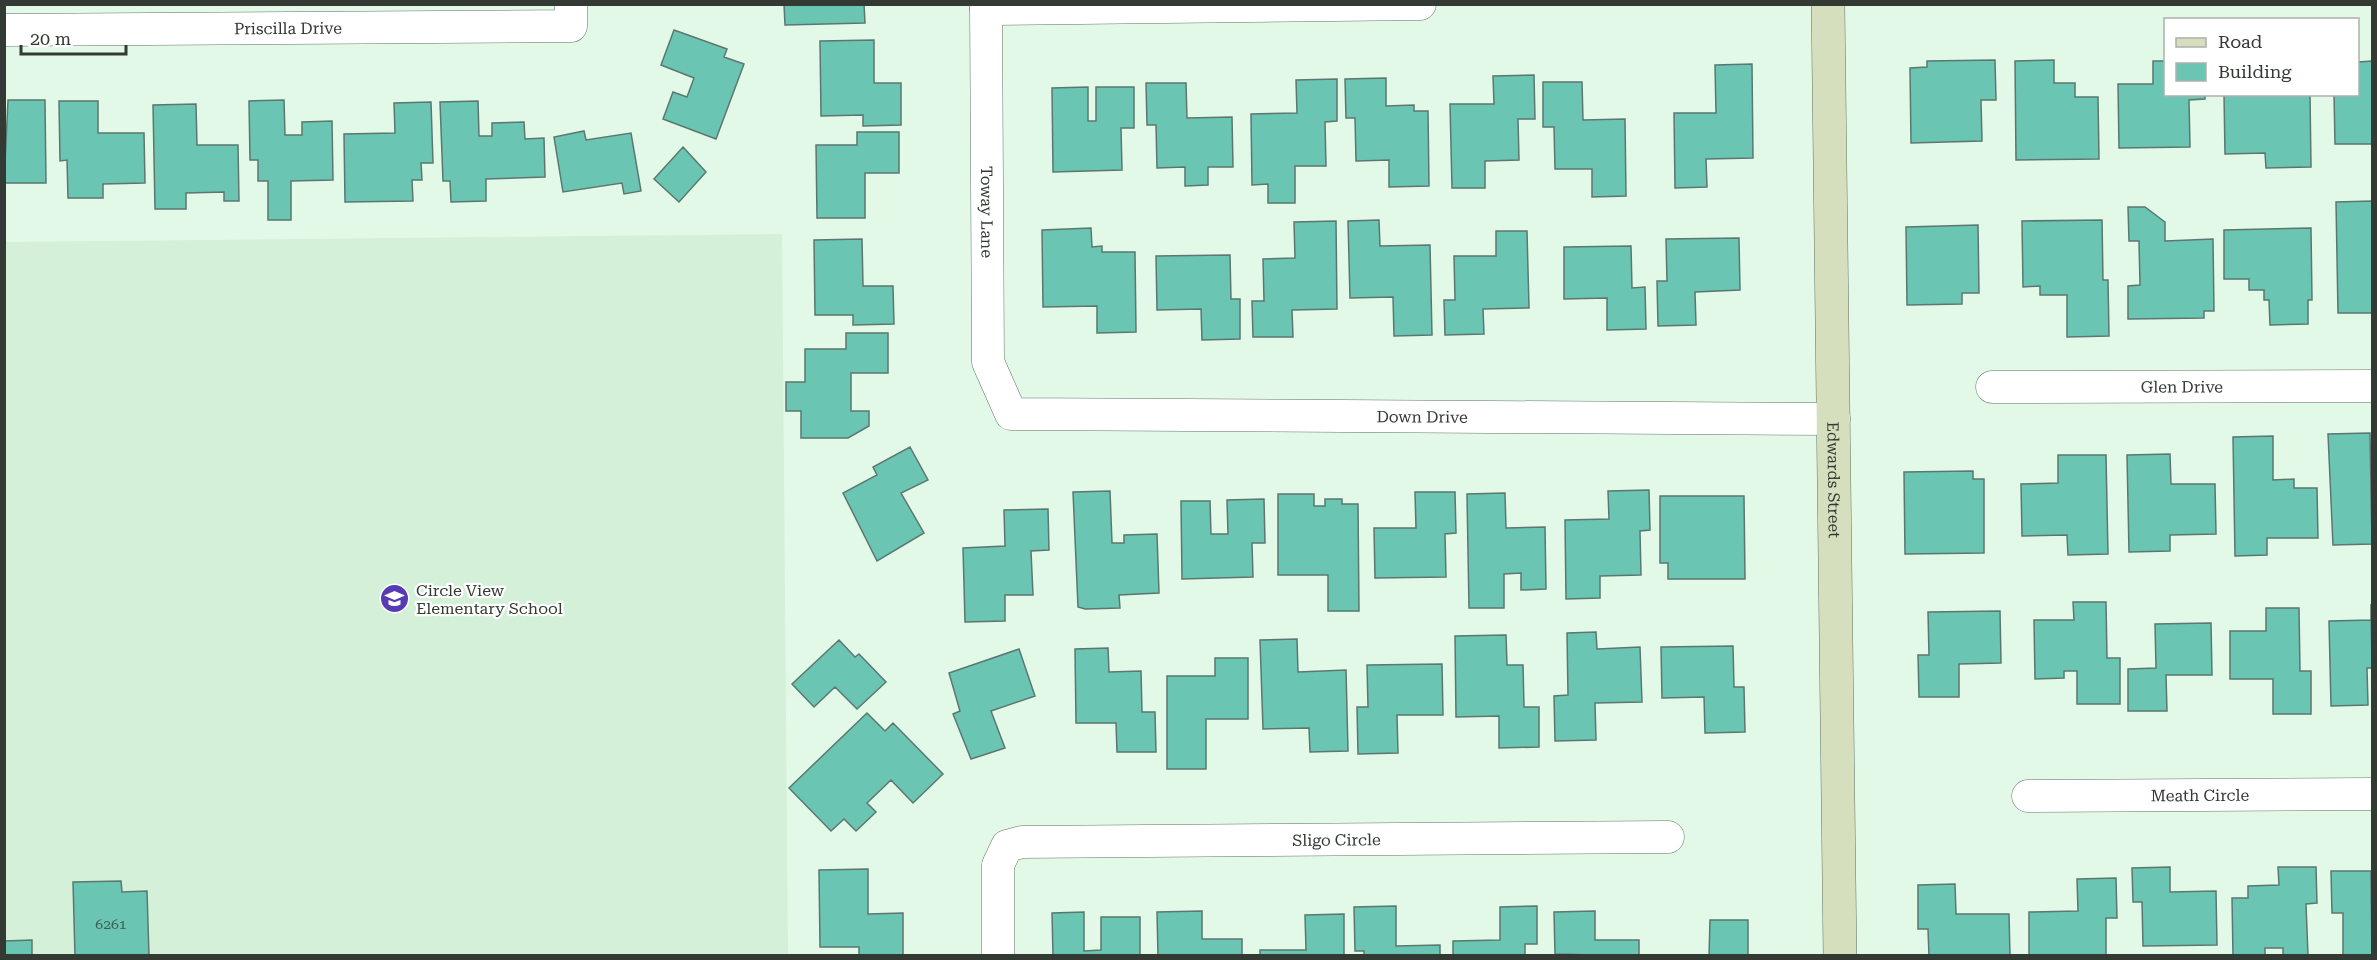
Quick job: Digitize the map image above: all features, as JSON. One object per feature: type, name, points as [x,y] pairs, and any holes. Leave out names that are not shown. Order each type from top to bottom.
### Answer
[{"type":"street","points":[[986,7],[1420,4]]},
{"type":"street","name":"Edwards Street","points":[[1828,4],[1840,956]]},
{"type":"street","name":"Toway Lane","points":[[986,7],[988,362],[1011,414]]},
{"type":"street","name":"Priscilla Drive","points":[[4,30],[571,15]]},
{"type":"street","name":"Glen Drive","points":[[1992,387],[2373,386]]},
{"type":"street","name":"Down Drive","points":[[1011,414],[1834,419]]},
{"type":"street","name":"Meath Circle","points":[[2028,796],[2373,794]]},
{"type":"street","name":"Sligo Circle","points":[[998,956],[998,865],[1006,846],[1022,842],[1668,837]]},
{"type":"shaded area","name":"Circle View Elementary School","points":[[782,234],[788,955],[5,955],[4,242]]},
{"type":"building","points":[[784,4],[864,4],[865,23],[785,25]]},
{"type":"building","points":[[674,30],[727,49],[724,57],[744,64],[716,139],[663,119],[673,92],[687,97],[694,78],[661,65]]},
{"type":"building","points":[[874,40],[874,83],[901,83],[901,125],[863,126],[863,115],[821,116],[820,41]]},
{"type":"building","points":[[1995,60],[1996,100],[1981,100],[1982,141],[1911,143],[1910,68],[1927,67],[1927,61]]},
{"type":"building","points":[[2054,60],[2054,83],[2075,83],[2075,97],[2098,97],[2099,159],[2016,160],[2015,61]]},
{"type":"building","points":[[2153,61],[2164,61],[2164,96],[2205,96],[2205,99],[2189,100],[2190,147],[2119,148],[2118,84],[2153,84]]},
{"type":"building","points":[[2372,61],[2372,144],[2335,144],[2334,96],[2359,96],[2359,62]]},
{"type":"building","points":[[1752,64],[1753,158],[1706,159],[1707,187],[1675,188],[1674,113],[1716,113],[1715,65]]},
{"type":"building","points":[[1534,75],[1535,119],[1518,119],[1519,160],[1485,161],[1485,188],[1452,188],[1450,104],[1494,104],[1493,76]]},
{"type":"building","points":[[1386,78],[1386,106],[1414,105],[1414,111],[1428,111],[1429,186],[1389,187],[1389,160],[1356,161],[1355,118],[1346,118],[1345,79]]},
{"type":"building","points":[[1337,79],[1337,121],[1325,122],[1326,166],[1295,166],[1295,203],[1268,203],[1268,184],[1252,185],[1251,114],[1297,113],[1296,80]]},
{"type":"building","points":[[1543,82],[1582,82],[1583,120],[1625,119],[1626,196],[1592,197],[1592,169],[1555,169],[1554,127],[1543,127]]},
{"type":"building","points":[[1146,83],[1186,83],[1187,118],[1232,117],[1233,167],[1208,167],[1208,185],[1185,186],[1185,167],[1157,168],[1156,125],[1147,125]]},
{"type":"building","points":[[1088,87],[1088,121],[1096,121],[1096,87],[1134,87],[1134,128],[1121,128],[1122,170],[1053,172],[1052,88]]},
{"type":"building","points":[[2224,96],[2310,96],[2311,167],[2266,168],[2265,153],[2225,154]]},
{"type":"building","points":[[8,100],[45,100],[46,183],[4,183]]},
{"type":"building","points":[[284,100],[285,135],[302,135],[302,122],[332,121],[333,180],[291,181],[291,220],[268,220],[268,181],[258,181],[258,160],[250,160],[249,101]]},
{"type":"building","points":[[59,101],[98,101],[98,133],[144,133],[145,183],[103,184],[103,198],[68,198],[67,160],[60,161]]},
{"type":"building","points":[[478,101],[479,136],[492,136],[492,123],[524,122],[525,139],[544,138],[545,177],[486,179],[486,201],[451,202],[450,181],[443,181],[440,102]]},
{"type":"building","points":[[431,102],[433,163],[421,163],[422,180],[412,180],[413,201],[345,202],[344,134],[395,133],[394,103]]},
{"type":"building","points":[[196,104],[197,145],[238,145],[239,201],[224,201],[224,192],[186,193],[186,209],[155,209],[153,105]]},
{"type":"building","points":[[584,131],[586,140],[631,133],[641,191],[624,194],[622,183],[563,192],[554,137]]},
{"type":"building","points":[[857,132],[899,132],[899,173],[865,173],[865,218],[817,218],[816,145],[857,145]]},
{"type":"building","points":[[683,147],[706,172],[679,202],[654,179]]},
{"type":"building","points":[[2372,201],[2372,313],[2338,313],[2336,202]]},
{"type":"building","points":[[2128,207],[2145,207],[2165,222],[2165,241],[2213,239],[2214,311],[2204,311],[2204,318],[2128,319],[2128,286],[2140,285],[2139,241],[2129,241]]},
{"type":"building","points":[[1379,220],[1380,246],[1430,245],[1432,335],[1394,336],[1393,297],[1350,298],[1348,221]]},
{"type":"building","points":[[2102,220],[2103,280],[2108,280],[2109,336],[2067,337],[2067,295],[2040,295],[2040,286],[2023,287],[2022,221]]},
{"type":"building","points":[[1336,221],[1337,309],[1292,310],[1293,337],[1253,337],[1252,301],[1264,301],[1263,259],[1295,258],[1294,222]]},
{"type":"building","points":[[1978,225],[1979,293],[1962,293],[1962,304],[1907,305],[1906,227]]},
{"type":"building","points":[[1091,228],[1092,247],[1102,246],[1102,252],[1135,252],[1136,332],[1097,333],[1097,306],[1043,307],[1042,230]]},
{"type":"building","points":[[2311,228],[2312,300],[2308,300],[2308,324],[2270,325],[2269,300],[2264,300],[2264,290],[2249,290],[2249,279],[2224,279],[2224,230]]},
{"type":"building","points":[[1496,231],[1527,231],[1529,308],[1483,309],[1484,334],[1445,335],[1444,300],[1455,300],[1454,256],[1496,256]]},
{"type":"building","points":[[1739,238],[1740,290],[1695,292],[1696,325],[1658,326],[1657,281],[1667,281],[1666,239]]},
{"type":"building","points":[[862,239],[863,286],[893,286],[894,324],[853,325],[853,315],[815,315],[814,240]]},
{"type":"building","points":[[1631,246],[1632,288],[1645,287],[1646,329],[1607,330],[1607,298],[1564,299],[1564,247]]},
{"type":"building","points":[[1230,255],[1231,299],[1240,299],[1240,339],[1202,340],[1201,309],[1157,310],[1156,256]]},
{"type":"building","points":[[846,333],[888,333],[888,373],[851,373],[851,411],[869,411],[869,426],[848,438],[801,438],[801,411],[786,411],[786,382],[805,382],[805,349],[846,349]]},
{"type":"building","points":[[2370,433],[2372,544],[2333,545],[2328,434]]},
{"type":"building","points":[[2273,436],[2273,480],[2294,479],[2294,488],[2317,488],[2318,538],[2267,538],[2267,555],[2235,556],[2233,437]]},
{"type":"building","points":[[910,447],[928,480],[901,493],[924,533],[877,561],[843,493],[877,475],[873,467]]},
{"type":"building","points":[[2170,454],[2171,484],[2215,484],[2216,534],[2170,535],[2170,551],[2129,552],[2127,455]]},
{"type":"building","points":[[2058,455],[2106,455],[2108,554],[2068,555],[2067,535],[2022,536],[2021,484],[2058,483]]},
{"type":"building","points":[[1973,471],[1973,479],[1984,479],[1984,553],[1905,554],[1904,472]]},
{"type":"building","points":[[1649,490],[1650,530],[1640,531],[1641,575],[1600,576],[1600,598],[1566,599],[1565,520],[1609,519],[1608,491]]},
{"type":"building","points":[[1110,491],[1112,543],[1124,543],[1124,535],[1157,534],[1159,593],[1119,595],[1120,608],[1085,609],[1078,607],[1073,492]]},
{"type":"building","points":[[1415,492],[1455,492],[1456,533],[1445,534],[1446,577],[1375,578],[1374,528],[1416,528]]},
{"type":"building","points":[[1505,493],[1506,528],[1545,527],[1546,589],[1521,590],[1521,573],[1504,574],[1504,608],[1469,608],[1467,494]]},
{"type":"building","points":[[1278,494],[1314,494],[1314,506],[1325,506],[1325,499],[1342,499],[1342,504],[1358,504],[1359,611],[1328,611],[1328,575],[1278,575]]},
{"type":"building","points":[[1660,496],[1744,496],[1745,579],[1668,579],[1668,563],[1660,563]]},
{"type":"building","points":[[1264,499],[1265,543],[1252,543],[1253,577],[1182,579],[1181,501],[1210,501],[1211,534],[1228,534],[1227,500]]},
{"type":"building","points":[[1048,509],[1049,550],[1031,551],[1033,595],[1005,595],[1005,621],[965,622],[963,548],[1005,546],[1004,510]]},
{"type":"building","points":[[2073,602],[2106,602],[2107,658],[2120,658],[2120,704],[2077,704],[2077,671],[2064,671],[2064,678],[2035,679],[2034,620],[2074,620]]},
{"type":"building","points":[[2371,604],[2372,668],[2367,668],[2368,705],[2331,706],[2329,621],[2371,620]]},
{"type":"building","points":[[2266,608],[2299,608],[2300,671],[2311,671],[2311,714],[2273,714],[2273,679],[2230,679],[2230,631],[2266,631]]},
{"type":"building","points":[[2000,611],[2001,663],[1959,664],[1959,697],[1919,697],[1918,655],[1929,655],[1928,612]]},
{"type":"building","points":[[2211,623],[2212,675],[2166,675],[2167,711],[2128,711],[2128,669],[2156,668],[2155,624]]},
{"type":"building","points":[[1596,632],[1597,649],[1640,647],[1642,702],[1595,703],[1596,740],[1555,741],[1554,696],[1568,695],[1567,633]]},
{"type":"building","points":[[1506,635],[1507,665],[1523,665],[1524,707],[1539,707],[1539,747],[1499,748],[1499,716],[1456,717],[1455,636]]},
{"type":"building","points":[[1297,639],[1298,672],[1346,670],[1348,751],[1310,752],[1309,728],[1263,729],[1260,640]]},
{"type":"building","points":[[839,640],[855,657],[859,654],[886,682],[857,709],[835,687],[814,707],[792,684]]},
{"type":"building","points":[[1733,646],[1734,687],[1744,687],[1745,732],[1705,733],[1704,697],[1662,698],[1661,647]]},
{"type":"building","points":[[1108,648],[1109,672],[1141,671],[1142,712],[1155,712],[1156,752],[1117,752],[1116,723],[1076,723],[1075,649]]},
{"type":"building","points":[[1019,649],[1035,696],[991,711],[1005,748],[971,759],[953,714],[960,711],[949,673]]},
{"type":"building","points":[[1215,658],[1248,658],[1248,719],[1206,719],[1206,769],[1167,769],[1167,676],[1215,676]]},
{"type":"building","points":[[1442,664],[1443,715],[1397,715],[1398,753],[1358,754],[1357,707],[1368,707],[1367,665]]},
{"type":"building","points":[[867,713],[885,731],[893,723],[943,774],[913,803],[891,780],[867,803],[876,812],[856,831],[844,819],[831,831],[789,788]]},
{"type":"building","points":[[2170,867],[2170,892],[2216,891],[2217,945],[2143,946],[2142,902],[2133,902],[2132,868]]},
{"type":"building","points":[[2278,867],[2316,867],[2317,903],[2306,904],[2308,956],[2283,956],[2283,948],[2265,948],[2265,956],[2233,956],[2232,898],[2248,898],[2248,886],[2279,885]]},
{"type":"building","points":[[868,869],[868,914],[903,913],[903,955],[859,956],[859,947],[820,947],[819,870]]},
{"type":"building","points":[[2331,871],[2371,871],[2372,956],[2343,956],[2343,913],[2332,913]]},
{"type":"building","points":[[2116,878],[2117,918],[2106,918],[2106,956],[2029,956],[2029,912],[2078,911],[2077,879]]},
{"type":"building","points":[[121,881],[122,892],[147,891],[149,956],[75,956],[73,882]]},
{"type":"building","points":[[1955,884],[1956,914],[2009,914],[2010,956],[1929,956],[1928,929],[1918,929],[1918,885]]},
{"type":"building","points":[[1396,906],[1396,946],[1440,945],[1440,956],[1364,956],[1364,951],[1355,951],[1354,907]]},
{"type":"building","points":[[1537,906],[1537,944],[1525,944],[1525,956],[1453,956],[1453,941],[1500,940],[1500,907]]},
{"type":"building","points":[[1202,911],[1202,939],[1242,939],[1242,956],[1158,956],[1157,912]]},
{"type":"building","points":[[1595,911],[1595,940],[1639,940],[1639,956],[1555,954],[1554,912]]},
{"type":"building","points":[[1084,912],[1084,951],[1101,950],[1101,917],[1140,917],[1140,956],[1053,956],[1052,913]]},
{"type":"building","points":[[1344,914],[1344,956],[1260,956],[1260,950],[1306,950],[1305,915]]},
{"type":"building","points":[[1710,920],[1748,920],[1748,956],[1709,956]]},
{"type":"building","points":[[32,940],[32,956],[4,956],[4,941]]},
{"type":"place","name":"Circle View Elementary School","points":[[395,599]]}]
